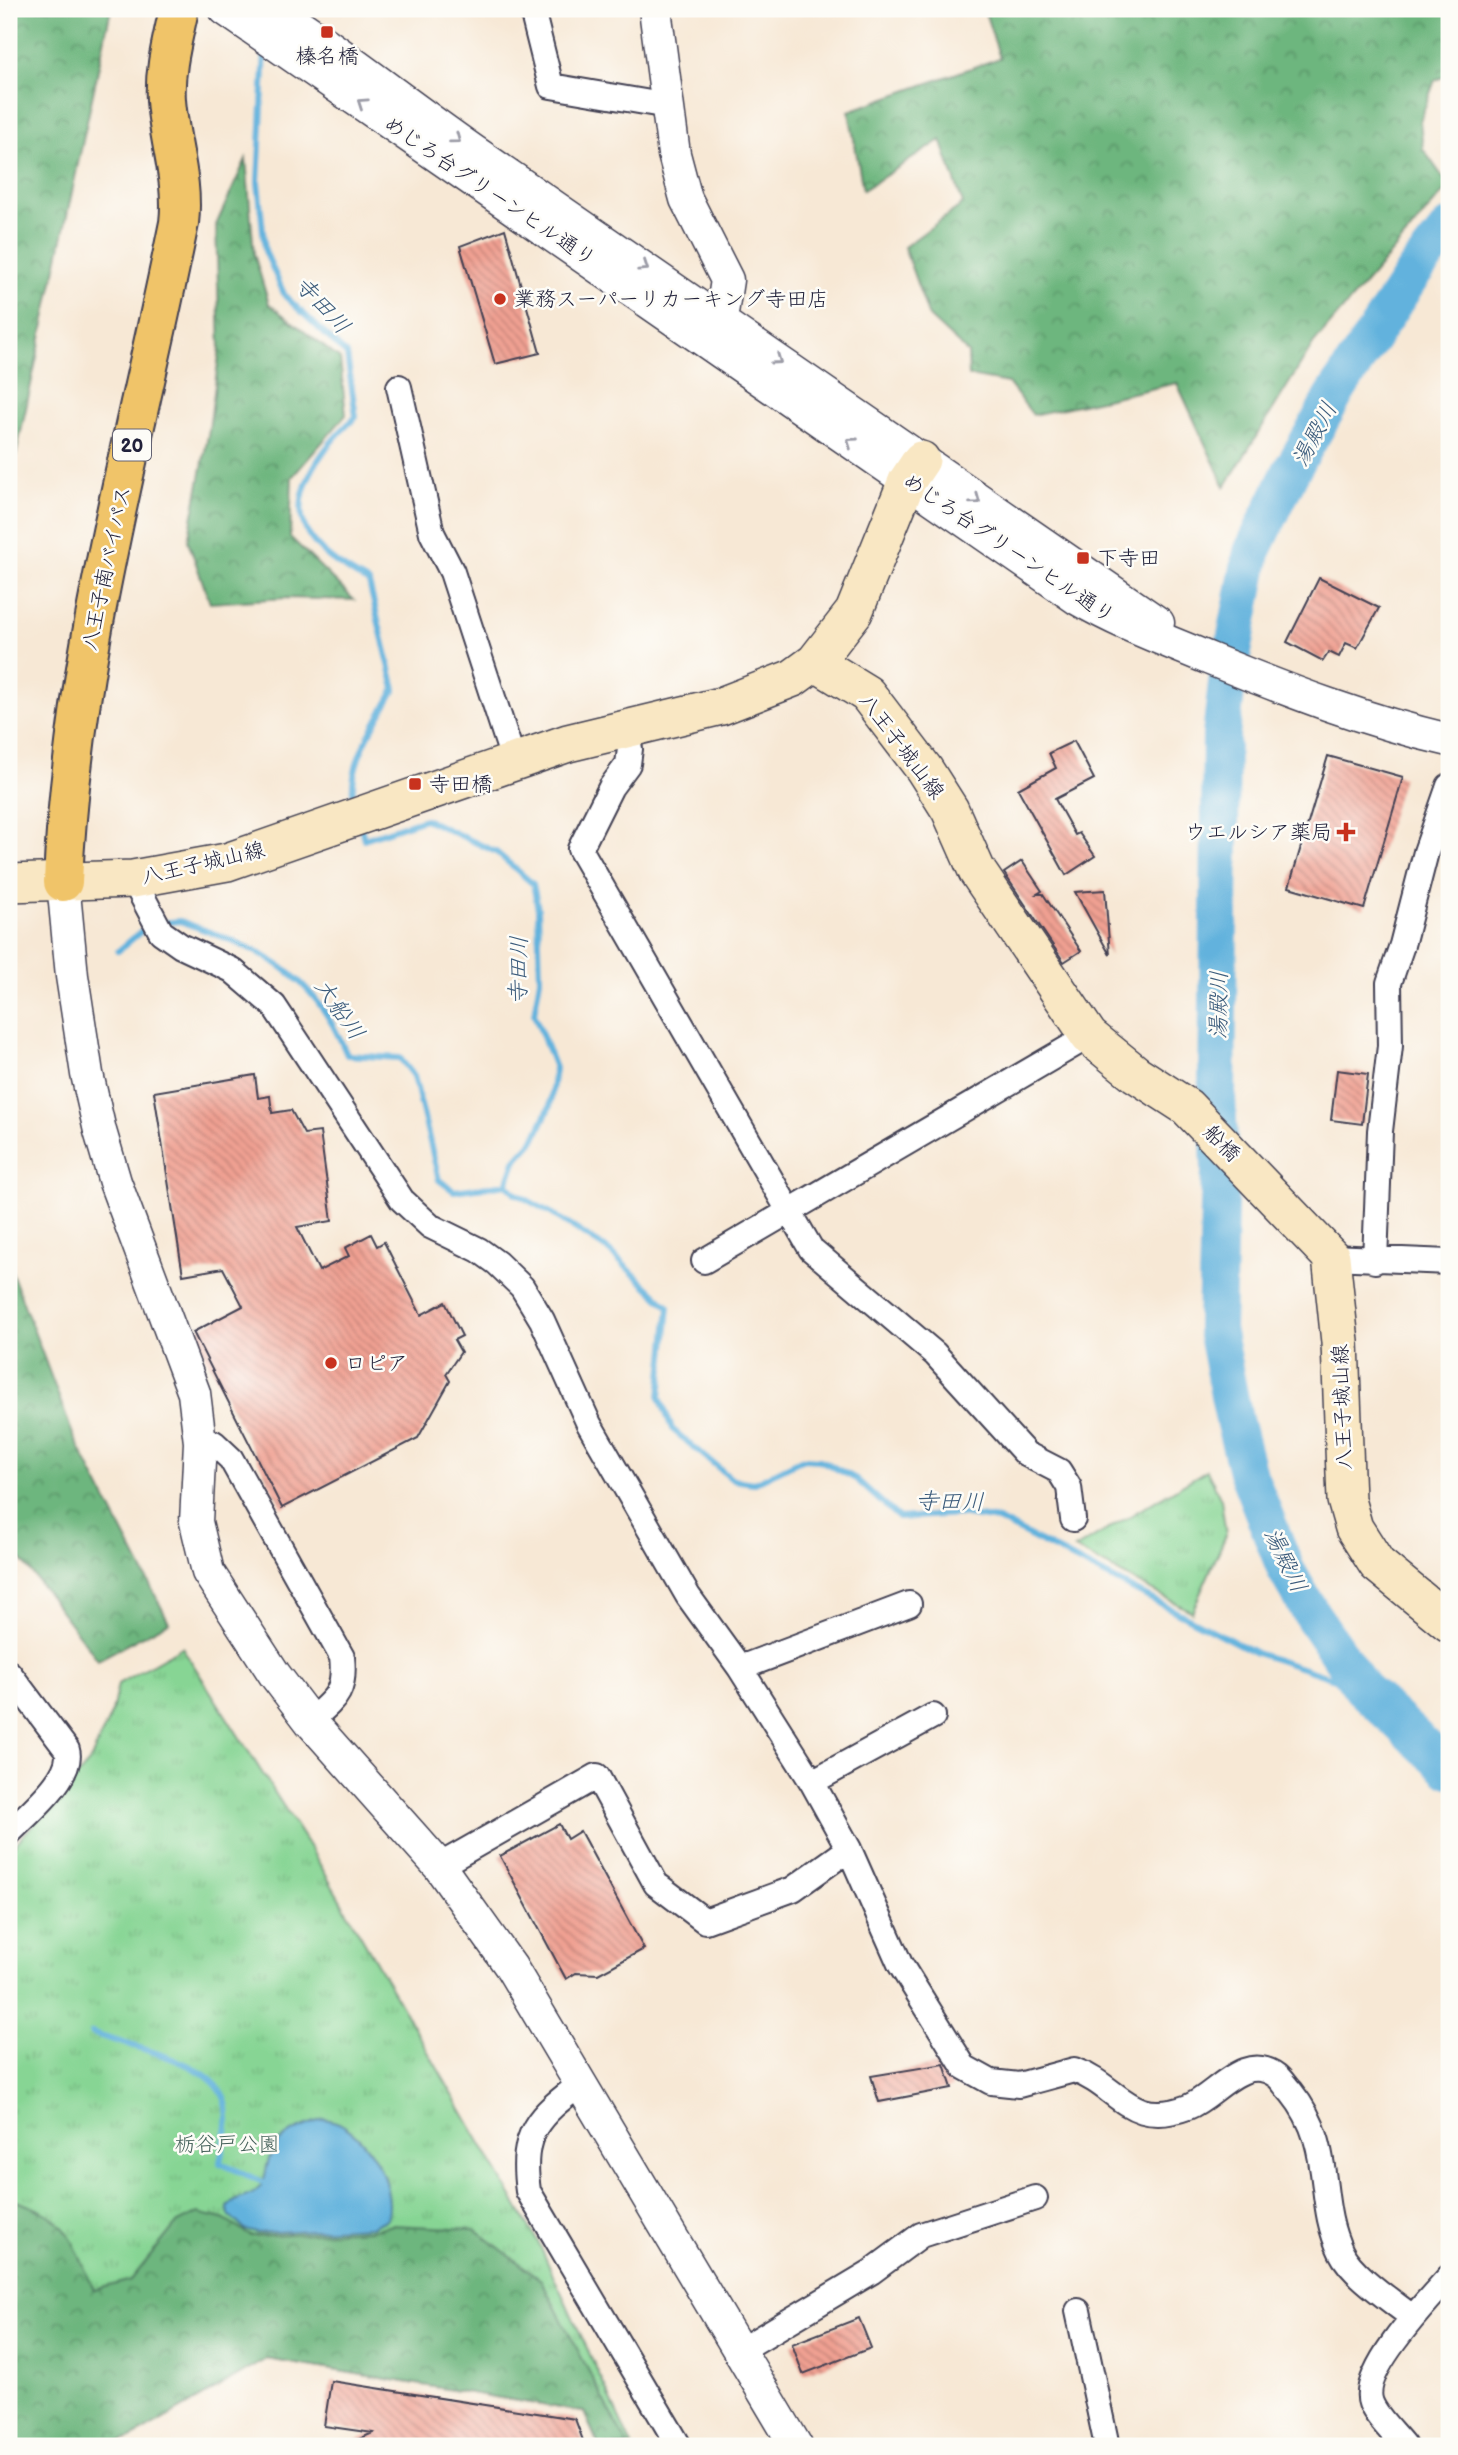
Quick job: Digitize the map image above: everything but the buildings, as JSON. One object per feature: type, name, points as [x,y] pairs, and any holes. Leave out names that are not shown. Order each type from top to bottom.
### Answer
[{"type":"highway","name":"八王子南バイパス","points":[[63,882],[71,769],[88,652],[180,215],[179,171],[166,97],[169,58],[179,9]]},
{"type":"main road","points":[[815,662],[837,637],[859,602],[914,470]]},
{"type":"main road","name":"八王子城山線","points":[[9,883],[133,879],[227,862],[513,762],[625,728],[744,699],[793,678],[815,662],[867,694],[924,769],[950,810],[977,871],[1089,1036],[1128,1068],[1187,1107]]},
{"type":"main road","name":"船橋","points":[[1187,1107],[1331,1257]]},
{"type":"main road","name":"八王子城山線","points":[[1331,1257],[1340,1342],[1346,1500],[1354,1528],[1377,1564],[1449,1623]]},
{"type":"street","name":"めじろ台グリーンヒル通り","points":[[225,9],[270,17],[478,155],[719,334],[914,470],[1078,599],[1120,623],[1260,681],[1361,717],[1449,740]]},
{"type":"street","points":[[655,9],[674,154],[686,199],[725,274],[719,334]]},
{"type":"street","name":"めじろ台グリーンヒル通り","points":[[270,17],[283,50],[719,334]]},
{"type":"street","points":[[534,18],[551,86],[668,106]]},
{"type":"street","points":[[399,387],[432,533],[452,572],[513,762]]},
{"type":"street","points":[[625,728],[630,749],[628,764],[611,787],[580,849],[811,1250],[935,1354],[1026,1454],[1059,1471],[1069,1487],[1073,1519]]},
{"type":"street","points":[[1375,1261],[1380,1131],[1391,1046],[1387,997],[1437,853],[1449,786]]},
{"type":"street","points":[[133,879],[156,925],[181,946],[232,970],[274,1006],[402,1200],[430,1226],[479,1250],[497,1263],[522,1287],[542,1320],[589,1424],[688,1596],[740,1668],[812,1783],[849,1849],[900,1964],[964,2067],[991,2082],[1019,2085],[1073,2070],[1102,2085],[1128,2107],[1161,2113],[1189,2106],[1238,2073],[1258,2069],[1277,2076],[1299,2102],[1318,2140],[1334,2231],[1342,2254],[1412,2317]]},
{"type":"street","points":[[63,882],[74,988],[87,1074],[100,1131],[115,1182],[194,1393],[200,1442],[196,1522],[208,1572],[275,1675],[310,1721],[439,1866],[511,1968],[796,2446]]},
{"type":"street","points":[[704,1261],[1089,1036]]},
{"type":"street","points":[[1331,1257],[1375,1261],[1449,1262]]},
{"type":"street","points":[[200,1442],[214,1443],[231,1459],[342,1657],[342,1687],[336,1698],[310,1721]]},
{"type":"street","points":[[740,1668],[909,1604]]},
{"type":"street","points":[[9,1673],[68,1750],[70,1759],[64,1775],[9,1833]]},
{"type":"street","points":[[812,1783],[933,1716]]},
{"type":"street","points":[[439,1866],[597,1776],[656,1884],[705,1921],[793,1889],[849,1849]]},
{"type":"street","points":[[582,2083],[551,2107],[529,2135],[524,2163],[528,2191],[679,2446]]},
{"type":"street","points":[[739,2351],[871,2272],[921,2235],[1035,2197]]},
{"type":"street","points":[[1404,2446],[1371,2402],[1370,2384],[1412,2317],[1449,2277]]},
{"type":"street","points":[[1078,2311],[1107,2446]]},
{"type":"green space","points":[[9,9],[111,9],[9,488]]},
{"type":"green space","points":[[984,9],[1449,9],[1449,75],[1435,80],[1420,121],[1423,149],[1449,186],[1314,343],[1225,487],[1177,383],[1033,415],[1008,383],[969,376],[968,353],[929,317],[904,247],[963,204],[941,140],[863,190],[849,111],[1000,58]]},
{"type":"green space","points":[[246,159],[254,254],[269,304],[340,359],[346,415],[292,477],[290,537],[354,600],[286,598],[210,603],[188,541],[209,430],[220,348],[216,225]]},
{"type":"green space","points":[[9,1265],[74,1437],[169,1622],[98,1660],[9,1543]]},
{"type":"green space","points":[[1207,1470],[1221,1499],[1226,1535],[1192,1612],[1075,1549]]},
{"type":"green space","name":"栃谷戸公園","points":[[182,1647],[312,1851],[539,2244],[632,2446],[599,2446],[584,2412],[267,2359],[131,2438],[104,2446],[9,2446],[9,1851],[89,1763],[112,1712],[118,1684]]},
{"type":"green space","points":[[9,2199],[45,2213],[57,2221],[73,2242],[94,2290],[131,2280],[176,2224],[198,2213],[223,2219],[251,2236],[370,2230],[392,2225],[475,2229],[541,2280],[628,2446],[599,2446],[584,2412],[267,2359],[131,2438],[104,2446],[9,2446]]},
{"type":"water","points":[[324,2119],[351,2131],[374,2157],[387,2189],[387,2219],[371,2227],[257,2233],[245,2230],[229,2215],[228,2207],[259,2188],[264,2180],[270,2156],[281,2140],[296,2130]]},
{"type":"waterway","name":"寺田川","points":[[265,49],[258,182],[265,251],[285,296],[347,355],[356,417],[332,442],[310,474],[301,508],[304,525],[325,554],[369,583],[395,689],[371,731],[358,761],[354,776],[355,807]]},
{"type":"waterway","name":"湯殿川","points":[[1449,228],[1414,272],[1338,389],[1290,473],[1252,552],[1227,683],[1221,735],[1217,1096],[1220,1168],[1216,1329],[1247,1471],[1286,1570],[1312,1615],[1362,1688],[1449,1769]]},
{"type":"waterway","name":"寺田川","points":[[361,827],[364,839],[425,819],[496,852],[533,884],[538,909],[540,979],[534,1014],[555,1068],[550,1106],[534,1140],[515,1161],[507,1184],[515,1193],[607,1249],[669,1307],[660,1397],[672,1429],[733,1480],[754,1483],[803,1459],[820,1460],[856,1479],[899,1518],[959,1514],[998,1520],[1256,1653],[1362,1688]]},
{"type":"waterway","name":"大船川","points":[[162,923],[180,921],[210,932],[260,954],[281,967],[301,983],[318,1002],[347,1055],[400,1058],[414,1076],[439,1180],[454,1191],[507,1184]]},
{"type":"waterway","name":"大船川","points":[[118,951],[144,929],[152,926]]},
{"type":"waterway","points":[[92,2033],[170,2058],[206,2076],[219,2088],[226,2103],[227,2125],[220,2163],[263,2182]]},
{"type":"place","name":"榛名橋","points":[[327,32]]},
{"type":"place","name":"業務スーパーリカーキング寺田店","points":[[500,299]]},
{"type":"place","name":"下寺田","points":[[1083,558]]},
{"type":"place","name":"寺田橋","points":[[415,784]]},
{"type":"place","name":"ウエルシア薬局","points":[[1346,832]]},
{"type":"place","name":"ロピア","points":[[331,1363]]}]
